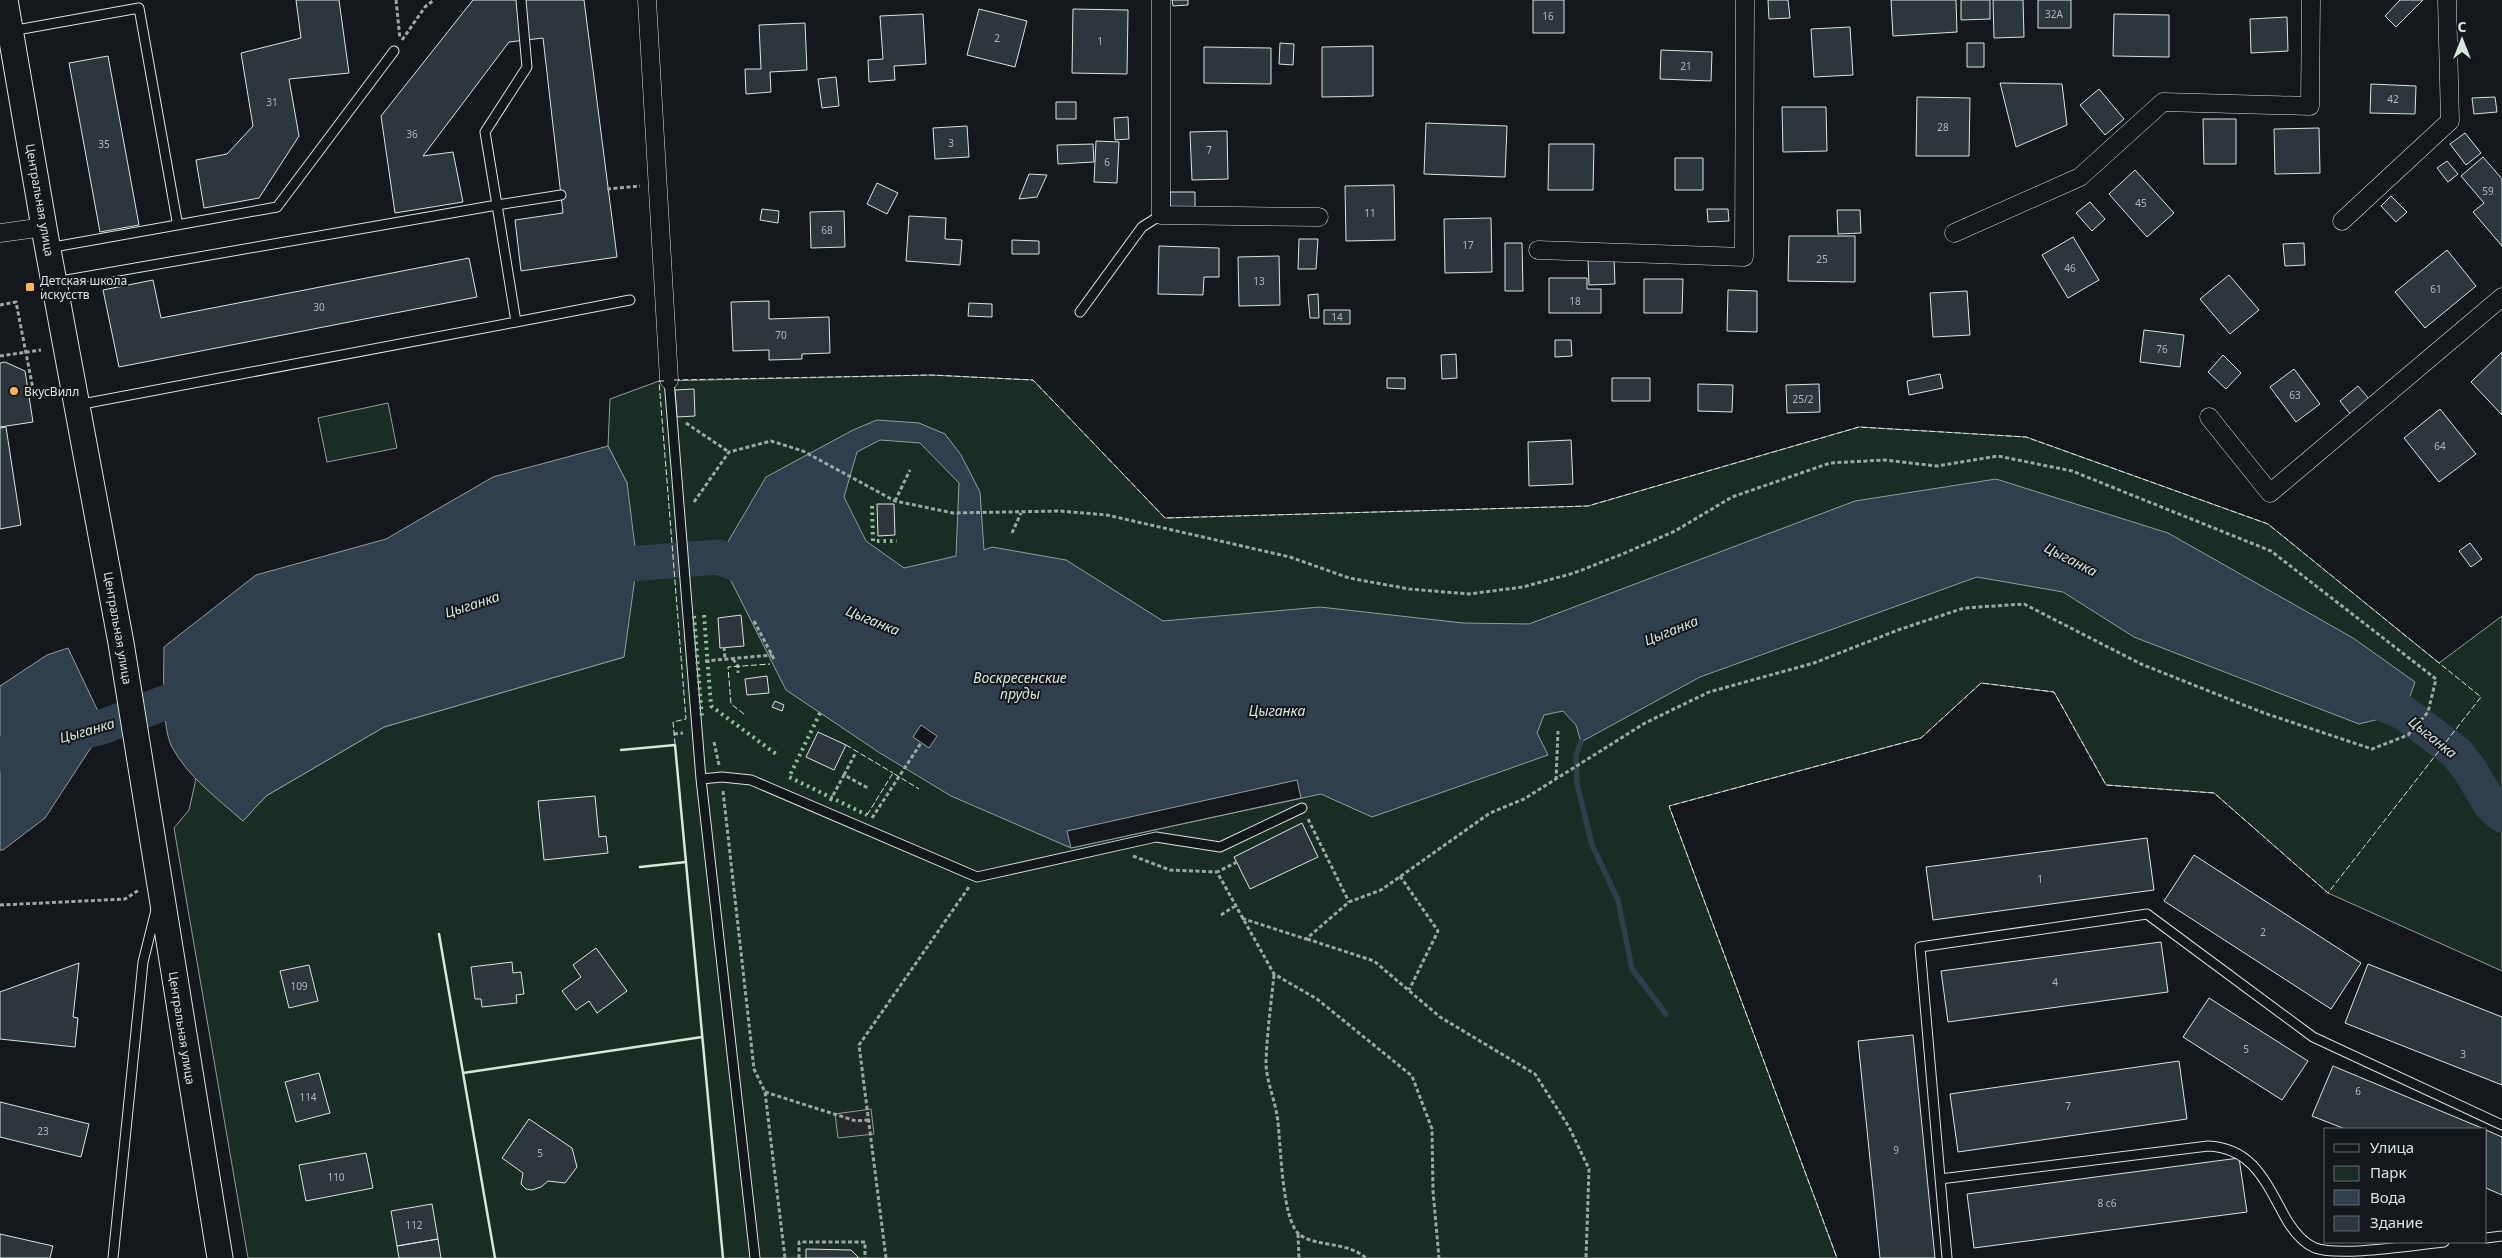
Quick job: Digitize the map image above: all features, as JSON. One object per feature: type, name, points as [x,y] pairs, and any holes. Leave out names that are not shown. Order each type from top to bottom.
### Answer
[{"type":"main road","name":"Центральная улица","points":[[5,0],[46,238],[121,643],[145,790],[153,890],[220,1258]]},
{"type":"street","points":[[648,0],[670,380]]},
{"type":"street","points":[[1161,0],[1160,215],[1319,217]]},
{"type":"street","points":[[1538,250],[1744,257],[1745,0]]},
{"type":"street","points":[[1954,233],[2080,177],[2163,102],[2310,106],[2311,0]]},
{"type":"street","points":[[2342,221],[2450,121],[2447,0]]},
{"type":"street","points":[[0,233],[46,238]]},
{"type":"street","points":[[2209,416],[2270,493],[2502,297]]},
{"type":"lane","points":[[516,322],[485,132],[528,67],[521,0]]},
{"type":"lane","points":[[11,31],[139,8],[177,225]]},
{"type":"lane","points":[[46,238],[177,225],[278,207],[394,51]]},
{"type":"lane","points":[[54,282],[497,204],[561,195]]},
{"type":"lane","points":[[1080,312],[1142,226],[1160,215]]},
{"type":"lane","points":[[77,405],[630,300]]},
{"type":"lane","points":[[670,380],[701,779],[755,1258]]},
{"type":"lane","points":[[701,779],[722,777],[751,780],[977,877],[1156,837],[1220,847],[1302,808]]},
{"type":"lane","points":[[113,1258],[142,962],[153,890]]},
{"type":"lane","points":[[1947,1258],[1920,946],[2147,914],[2313,1037],[2502,1125]]},
{"type":"lane","points":[[1940,1179],[2198,1147],[2222,1146],[2248,1158],[2257,1169],[2293,1229],[2302,1240],[2312,1247],[2338,1251],[2432,1243]]},
{"type":"lane","points":[[2487,1238],[2502,1236]]},
{"type":"path","points":[[396,0],[401,42]]},
{"type":"path","points":[[394,51],[425,7],[434,0]]},
{"type":"path","points":[[607,189],[658,184]]},
{"type":"path","points":[[0,304],[16,302],[34,394]]},
{"type":"path","points":[[0,356],[41,350]]},
{"type":"path","points":[[686,432],[685,423],[729,452]]},
{"type":"path","points":[[690,497],[691,506],[729,452],[771,442],[803,451],[856,478],[895,501],[953,513],[1060,511],[1106,515],[1290,557],[1349,578],[1409,589],[1469,594],[1523,586],[1574,573],[1675,531],[1732,497],[1830,463],[1884,460],[1937,466],[1998,456],[2072,471],[2271,551],[2436,679],[2428,712],[2408,735],[2372,749],[2264,713],[2141,664],[2024,604],[1964,608],[1898,630],[1814,663],[1709,692],[1645,723],[1556,780],[1524,798],[1490,813],[1380,890],[1350,902],[1306,939]]},
{"type":"path","points":[[895,501],[910,470]]},
{"type":"path","points":[[1012,533],[1022,513]]},
{"type":"path","points":[[692,662],[773,657],[754,621]]},
{"type":"path","points":[[724,647],[725,659]]},
{"type":"path","points":[[702,652],[703,671]]},
{"type":"path","points":[[733,659],[738,666],[738,674]]},
{"type":"path","points":[[1556,780],[1558,731]]},
{"type":"path","points":[[713,738],[722,777],[754,1069],[765,1092],[785,1258]]},
{"type":"path","points":[[864,829],[921,743]]},
{"type":"path","points":[[824,812],[855,754]]},
{"type":"path","points":[[844,775],[868,788]]},
{"type":"path","points":[[1302,808],[1350,902]]},
{"type":"path","points":[[1110,848],[1170,870],[1217,872],[1237,862]]},
{"type":"path","points":[[1217,872],[1274,974],[1317,999],[1412,1076],[1432,1129],[1433,1191],[1439,1258]]},
{"type":"path","points":[[1400,876],[1438,931],[1409,990]]},
{"type":"path","points":[[886,1258],[859,1045],[977,877]]},
{"type":"path","points":[[0,905],[125,899],[153,890]]},
{"type":"path","points":[[1221,915],[1235,906]]},
{"type":"path","points":[[1241,918],[1374,961],[1440,1017],[1535,1074],[1569,1127],[1589,1169],[1586,1258]]},
{"type":"path","points":[[1274,974],[1266,1065],[1277,1114],[1287,1206],[1298,1234],[1299,1258]]},
{"type":"path","points":[[765,1092],[856,1121],[869,1120]]},
{"type":"path","points":[[1298,1234],[1309,1239],[1337,1244],[1360,1253],[1366,1258]]},
{"type":"path","points":[[799,1258],[799,1242],[865,1242],[865,1258]]},
{"type":"green space","points":[[931,375],[1033,380],[1165,518],[1588,506],[1859,427],[2026,437],[2268,524],[2439,663],[2502,616],[2502,971],[2328,893],[2214,793],[2106,785],[2054,692],[1981,683],[1921,738],[1669,806],[1837,1258],[248,1258],[174,828],[189,810],[196,779],[243,821],[266,796],[384,727],[624,657],[627,483],[608,446],[610,399],[659,381]]},
{"type":"green space","points":[[388,403],[397,448],[327,462],[318,418]]},
{"type":"shaded area","points":[[871,1109],[874,1134],[838,1138],[835,1114]]},
{"type":"water","name":"Воскресенские пруды","points":[[877,420],[919,423],[945,434],[961,455],[980,492],[984,550],[992,547],[1066,560],[1163,621],[1320,607],[1463,623],[1529,624],[1855,501],[1996,479],[2168,533],[2353,638],[2415,682],[2404,713],[2359,724],[2134,637],[2063,592],[1977,577],[1700,677],[1581,742],[1576,725],[1563,711],[1544,715],[1537,733],[1548,755],[1372,817],[1321,794],[1071,848],[951,796],[880,753],[786,690],[719,557],[766,477],[853,430]],"holes":[[[880,440],[920,443],[959,483],[956,556],[904,568],[866,541],[844,497],[857,452]]]},
{"type":"water","points":[[608,446],[627,483],[637,563],[624,657],[384,727],[266,796],[243,821],[204,787],[186,768],[168,738],[164,698],[164,647],[256,575],[386,539],[493,477]]},
{"type":"water","points":[[68,648],[105,726],[45,818],[3,850],[0,850],[0,686],[47,655]]},
{"type":"pier","points":[[921,725],[937,736],[929,748],[913,737]]},
{"type":"pier","points":[[1297,780],[1301,798],[1071,848],[1067,831]]},
{"type":"building","points":[[296,0],[339,0],[349,73],[289,79],[299,136],[259,198],[204,208],[196,160],[227,154],[253,126],[241,53],[301,38]]},
{"type":"building","points":[[473,0],[584,0],[617,257],[521,271],[515,220],[563,213],[543,38],[509,42],[423,156],[453,152],[463,202],[395,213],[381,116]]},
{"type":"building","points":[[1172,0],[1188,0],[1188,5],[1173,6]]},
{"type":"building","points":[[1533,0],[1564,0],[1564,33],[1533,33]]},
{"type":"building","points":[[1768,0],[1788,0],[1790,18],[1769,19]]},
{"type":"building","points":[[1891,0],[1956,0],[1957,32],[1893,36]]},
{"type":"building","points":[[1961,0],[1990,0],[1990,19],[1961,20]]},
{"type":"building","points":[[1993,0],[2023,0],[2024,37],[1994,38]]},
{"type":"building","points":[[2038,0],[2071,0],[2071,28],[2038,28]]},
{"type":"building","points":[[2400,0],[2423,0],[2396,27],[2385,16]]},
{"type":"building","points":[[979,9],[1027,21],[1015,67],[967,55]]},
{"type":"building","points":[[1073,9],[1128,10],[1127,74],[1072,73]]},
{"type":"building","points":[[923,14],[926,64],[894,66],[895,80],[869,82],[868,60],[883,59],[880,16]]},
{"type":"building","points":[[2114,14],[2169,15],[2169,57],[2113,56]]},
{"type":"building","points":[[2287,17],[2288,51],[2251,53],[2250,19]]},
{"type":"building","points":[[805,23],[807,70],[770,72],[771,92],[746,94],[745,69],[761,69],[759,25]]},
{"type":"building","points":[[1850,27],[1853,75],[1814,77],[1811,29]]},
{"type":"building","points":[[1280,43],[1294,44],[1293,65],[1279,64]]},
{"type":"building","points":[[1967,43],[1984,43],[1984,67],[1967,67]]},
{"type":"building","points":[[1373,46],[1373,96],[1322,97],[1322,47]]},
{"type":"building","points":[[1204,47],[1271,48],[1271,84],[1204,83]]},
{"type":"building","points":[[1661,50],[1712,52],[1711,81],[1660,79]]},
{"type":"building","points":[[108,56],[139,225],[100,232],[69,63]]},
{"type":"building","points":[[836,77],[839,106],[822,108],[818,79]]},
{"type":"building","points":[[2000,83],[2062,84],[2067,125],[2016,147]]},
{"type":"building","points":[[2371,84],[2416,86],[2415,114],[2370,113]]},
{"type":"building","points":[[2099,89],[2124,119],[2105,135],[2080,105]]},
{"type":"building","points":[[1917,97],[1970,98],[1969,156],[1916,156]]},
{"type":"building","points":[[2495,97],[2497,112],[2474,114],[2472,98]]},
{"type":"building","points":[[1056,102],[1076,102],[1076,119],[1056,119]]},
{"type":"building","points":[[1782,107],[1826,107],[1827,151],[1783,152]]},
{"type":"building","points":[[1128,117],[1129,139],[1115,140],[1114,118]]},
{"type":"building","points":[[2203,119],[2236,119],[2236,164],[2204,164]]},
{"type":"building","points":[[1426,123],[1507,126],[1505,177],[1424,174]]},
{"type":"building","points":[[967,126],[969,157],[935,159],[933,128]]},
{"type":"building","points":[[2319,128],[2320,173],[2275,174],[2274,129]]},
{"type":"building","points":[[1227,131],[1228,179],[1192,180],[1190,132]]},
{"type":"building","points":[[2465,133],[2481,153],[2466,165],[2450,144]]},
{"type":"building","points":[[1096,141],[1119,142],[1117,183],[1094,182]]},
{"type":"building","points":[[1093,144],[1094,162],[1058,164],[1057,145]]},
{"type":"building","points":[[1549,144],[1594,144],[1593,190],[1548,190]]},
{"type":"building","points":[[2483,157],[2502,179],[2502,246],[2473,212],[2484,203],[2461,176]]},
{"type":"building","points":[[1675,158],[1703,158],[1703,190],[1675,190]]},
{"type":"building","points":[[2447,161],[2458,174],[2448,182],[2437,168]]},
{"type":"building","points":[[2135,170],[2174,213],[2147,237],[2109,194]]},
{"type":"building","points":[[1029,174],[1047,175],[1037,197],[1019,199]]},
{"type":"building","points":[[877,183],[898,193],[887,214],[867,204]]},
{"type":"building","points":[[1394,185],[1395,240],[1346,241],[1345,186]]},
{"type":"building","points":[[1170,192],[1195,192],[1195,209],[1170,209]]},
{"type":"building","points":[[2391,196],[2407,212],[2396,222],[2381,206]]},
{"type":"building","points":[[2090,202],[2105,219],[2092,231],[2076,213]]},
{"type":"building","points":[[762,209],[779,211],[778,223],[760,220]]},
{"type":"building","points":[[1707,209],[1728,209],[1729,221],[1708,222]]},
{"type":"building","points":[[1837,210],[1860,210],[1861,233],[1838,234]]},
{"type":"building","points":[[844,211],[845,247],[811,248],[810,212]]},
{"type":"building","points":[[909,216],[946,218],[945,239],[962,240],[960,265],[906,261]]},
{"type":"building","points":[[1491,218],[1492,272],[1445,273],[1444,219]]},
{"type":"building","points":[[1789,236],[1855,236],[1855,282],[1788,281]]},
{"type":"building","points":[[2073,237],[2099,280],[2068,298],[2042,255]]},
{"type":"building","points":[[1299,239],[1318,239],[1316,269],[1298,269]]},
{"type":"building","points":[[1012,240],[1039,241],[1039,254],[1012,254]]},
{"type":"building","points":[[1505,243],[1522,243],[1523,291],[1505,291]]},
{"type":"building","points":[[2304,243],[2305,265],[2285,266],[2283,244]]},
{"type":"building","points":[[1159,246],[1219,248],[1219,277],[1204,277],[1203,295],[1158,294]]},
{"type":"building","points":[[2447,250],[2476,286],[2425,328],[2395,292]]},
{"type":"building","points":[[1279,256],[1280,305],[1239,306],[1238,257]]},
{"type":"building","points":[[469,258],[477,297],[119,367],[103,290],[153,280],[161,318]]},
{"type":"building","points":[[1614,258],[1615,284],[1589,285],[1588,259]]},
{"type":"building","points":[[2229,275],[2259,310],[2230,334],[2200,299]]},
{"type":"building","points":[[1549,278],[1587,278],[1587,289],[1601,289],[1601,313],[1549,313]]},
{"type":"building","points":[[1644,279],[1683,279],[1682,313],[1644,313]]},
{"type":"building","points":[[1728,290],[1757,291],[1757,332],[1727,331]]},
{"type":"building","points":[[1967,291],[1970,335],[1933,337],[1930,293]]},
{"type":"building","points":[[1318,294],[1319,318],[1310,318],[1308,295]]},
{"type":"building","points":[[769,301],[769,319],[829,317],[830,353],[802,354],[802,359],[769,360],[769,350],[733,351],[731,302]]},
{"type":"building","points":[[969,303],[992,304],[992,317],[968,316]]},
{"type":"building","points":[[1324,310],[1350,310],[1350,324],[1324,324]]},
{"type":"building","points":[[2144,330],[2184,335],[2180,367],[2140,362]]},
{"type":"building","points":[[1555,340],[1571,340],[1572,356],[1555,357]]},
{"type":"building","points":[[2502,352],[2502,415],[2471,382]]},
{"type":"building","points":[[1456,354],[1457,378],[1442,379],[1441,355]]},
{"type":"building","points":[[2223,355],[2241,373],[2226,389],[2208,372]]},
{"type":"building","points":[[5,362],[25,371],[33,422],[0,427],[0,363]]},
{"type":"building","points":[[2294,369],[2320,404],[2296,422],[2270,387]]},
{"type":"building","points":[[1940,374],[1943,388],[1909,395],[1907,381]]},
{"type":"building","points":[[1387,378],[1405,378],[1405,389],[1387,388]]},
{"type":"building","points":[[1612,378],[1650,378],[1650,401],[1612,401]]},
{"type":"building","points":[[1698,384],[1733,385],[1732,412],[1698,411]]},
{"type":"building","points":[[1819,384],[1820,412],[1787,413],[1786,385]]},
{"type":"building","points":[[2358,386],[2370,400],[2351,415],[2340,401]]},
{"type":"building","points":[[694,389],[695,416],[677,417],[675,390]]},
{"type":"building","points":[[2440,409],[2476,454],[2439,482],[2404,438]]},
{"type":"building","points":[[6,427],[21,525],[0,529],[0,428]]},
{"type":"building","points":[[1571,440],[1573,484],[1529,486],[1528,442]]},
{"type":"building","points":[[877,504],[894,504],[895,535],[878,536]]},
{"type":"building","points":[[2470,543],[2482,559],[2471,567],[2459,551]]},
{"type":"building","points":[[741,615],[744,646],[720,648],[718,618]]},
{"type":"building","points":[[767,676],[769,693],[747,695],[745,679]]},
{"type":"building","points":[[775,701],[784,705],[782,711],[772,707]]},
{"type":"building","points":[[818,732],[846,745],[834,770],[806,757]]},
{"type":"building","points":[[595,796],[599,837],[606,836],[608,853],[544,860],[538,801]]},
{"type":"building","points":[[1302,823],[1318,857],[1250,889],[1234,857]]},
{"type":"building","points":[[2147,838],[2154,890],[1933,920],[1926,867]]},
{"type":"building","points":[[2194,855],[2361,963],[2331,1009],[2164,901]]},
{"type":"building","points":[[2161,942],[2168,992],[1948,1022],[1941,971]]},
{"type":"building","points":[[596,948],[627,991],[597,1013],[589,1001],[576,1010],[562,991],[581,977],[573,965]]},
{"type":"building","points":[[512,962],[513,973],[521,972],[524,994],[516,995],[517,1003],[482,1007],[481,999],[475,999],[471,967]]},
{"type":"building","points":[[79,963],[73,1017],[78,1018],[75,1047],[0,1039],[0,992]]},
{"type":"building","points":[[2368,964],[2502,1017],[2502,1085],[2345,1023]]},
{"type":"building","points":[[309,965],[318,1001],[289,1008],[280,971]]},
{"type":"building","points":[[2209,998],[2308,1061],[2282,1100],[2183,1037]]},
{"type":"building","points":[[1913,1035],[1935,1258],[1880,1258],[1858,1041]]},
{"type":"building","points":[[2179,1061],[2187,1119],[1958,1152],[1950,1094]]},
{"type":"building","points":[[2333,1066],[2482,1128],[2342,1128],[2312,1116]]},
{"type":"building","points":[[319,1073],[330,1113],[296,1122],[285,1082]]},
{"type":"building","points":[[0,1102],[89,1124],[81,1157],[0,1137]]},
{"type":"building","points":[[529,1119],[572,1148],[577,1167],[565,1183],[548,1181],[541,1187],[532,1190],[526,1189],[521,1184],[523,1173],[502,1158]]},
{"type":"building","points":[[2487,1130],[2502,1137],[2502,1195],[2487,1188]]},
{"type":"building","points":[[366,1153],[373,1188],[306,1201],[299,1165]]},
{"type":"building","points":[[2239,1158],[2247,1212],[1974,1248],[1967,1194]]},
{"type":"building","points":[[432,1204],[438,1239],[397,1246],[391,1211]]},
{"type":"building","points":[[0,1234],[53,1246],[50,1258],[0,1258]]},
{"type":"building","points":[[438,1239],[441,1258],[399,1258],[397,1246]]},
{"type":"building","points":[[806,1249],[851,1250],[859,1258],[806,1258]]},
{"type":"waterway","name":"Цыганка","points":[[590,567],[719,557],[764,575]]},
{"type":"waterway","name":"Цыганка","points":[[0,754],[105,726],[209,688]]},
{"type":"waterway","name":"Цыганка","points":[[2360,694],[2404,713],[2456,752],[2470,770],[2490,804],[2502,815]]},
{"type":"waterway","points":[[1581,742],[1576,755],[1577,784],[1592,845],[1618,900],[1632,969],[1666,1014]]},
{"type":"hedge","points":[[872,506],[873,541],[897,541]]},
{"type":"hedge","points":[[704,615],[711,706],[776,754]]},
{"type":"hedge","points":[[694,616],[702,719]]},
{"type":"hedge","points":[[820,713],[789,777],[867,815]]},
{"type":"fence","points":[[674,380],[931,375],[1033,380],[1165,518],[1588,506],[1859,427],[2026,437],[2268,524],[2481,697],[2328,893],[2214,793],[2106,785],[2054,692],[1981,683],[1921,738],[1669,806],[1837,1258]]},
{"type":"fence","points":[[664,381],[659,381],[686,719],[673,722],[723,1258]]},
{"type":"fence","points":[[744,714],[731,704],[728,667],[770,664]]},
{"type":"fence","points":[[846,745],[893,773]]},
{"type":"fence","points":[[867,815],[893,773],[919,789]]},
{"type":"wall","points":[[621,750],[675,745],[723,1258]]},
{"type":"wall","points":[[640,867],[686,862]]},
{"type":"wall","points":[[439,934],[495,1258]]},
{"type":"wall","points":[[463,1073],[702,1037]]},
{"type":"place","name":"Детская школа искусств","points":[[30,287]]},
{"type":"place","name":"ВкусВилл","points":[[14,391]]}]
